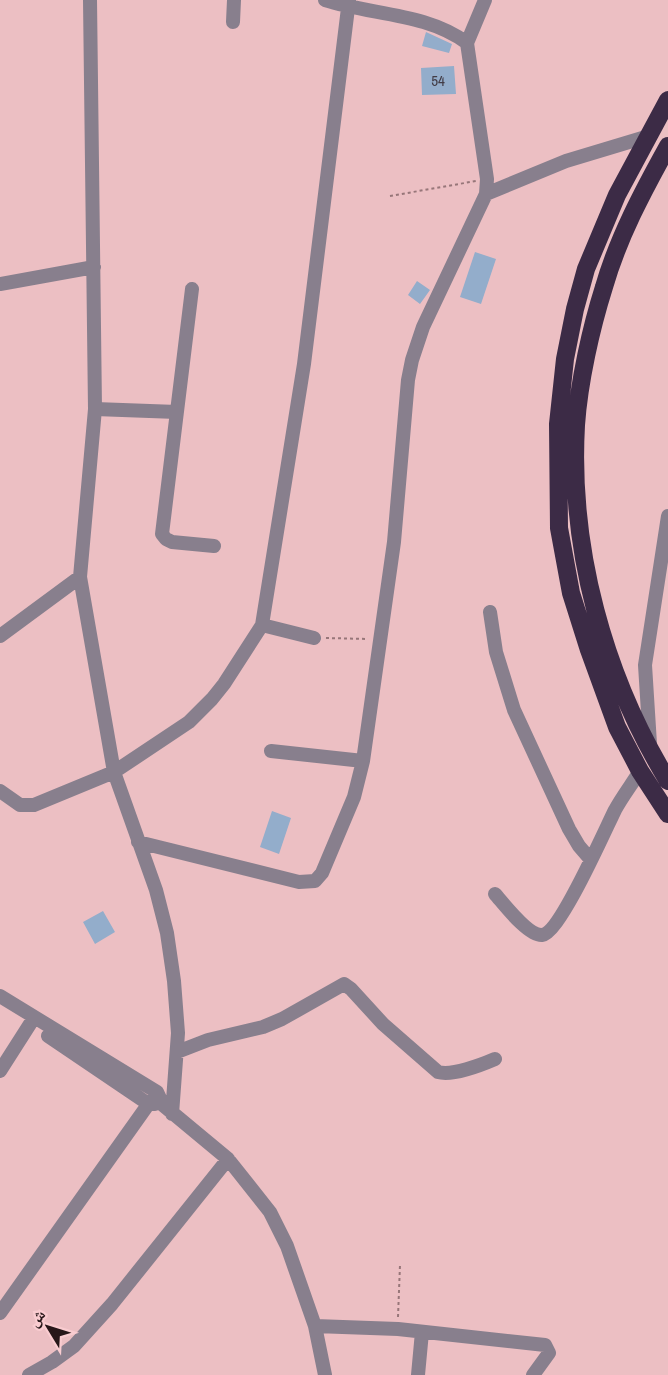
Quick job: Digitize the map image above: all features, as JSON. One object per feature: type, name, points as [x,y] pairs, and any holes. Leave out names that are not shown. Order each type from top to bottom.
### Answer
[{"type":"highway","points":[[668,100],[617,195],[586,270],[565,359],[558,424],[560,528],[571,593],[617,727],[640,771],[668,814]]},
{"type":"highway","points":[[668,146],[624,233],[604,286],[585,368],[576,424],[577,506],[587,579],[613,668],[651,752],[668,781]]},
{"type":"street","points":[[0,1313],[94,1181],[160,1103],[177,1052],[174,981],[167,933],[156,890],[114,772],[80,577],[95,409],[90,0]]},
{"type":"street","points":[[233,22],[234,0]]},
{"type":"street","points":[[325,0],[434,24],[455,34],[467,43]]},
{"type":"street","points":[[138,842],[299,882],[315,881],[322,873],[354,797],[363,761],[394,542],[408,380],[412,360],[423,327],[486,194],[487,179],[467,43],[485,0]]},
{"type":"street","points":[[0,791],[20,805],[34,806],[114,772],[189,722],[212,699],[262,625],[304,364],[348,4]]},
{"type":"street","points":[[486,194],[566,161],[649,136]]},
{"type":"street","points":[[0,284],[94,267]]},
{"type":"street","points":[[192,289],[162,534],[172,542],[214,546]]},
{"type":"street","points":[[95,409],[177,412]]},
{"type":"street","points":[[651,752],[645,665],[668,516]]},
{"type":"street","points":[[0,636],[80,577]]},
{"type":"street","points":[[490,612],[496,652],[514,710],[569,829],[591,860]]},
{"type":"street","points":[[262,625],[314,638]]},
{"type":"street","points":[[271,751],[363,761]]},
{"type":"street","points":[[495,894],[535,934],[543,935],[551,931],[591,860],[617,807],[640,771]]},
{"type":"street","points":[[177,1052],[208,1040],[263,1027],[282,1019],[344,984],[382,1024],[438,1072],[449,1073],[495,1059]]},
{"type":"street","points":[[0,996],[160,1103],[228,1159],[270,1212],[287,1246],[315,1326],[325,1375]]},
{"type":"street","points":[[0,1006],[160,1103]]},
{"type":"street","points":[[0,1071],[30,1024]]},
{"type":"street","points":[[29,1375],[74,1346],[112,1304],[228,1159]]},
{"type":"street","points":[[315,1326],[398,1329],[545,1345],[549,1353],[533,1375]]},
{"type":"street","points":[[418,1375],[422,1332]]},
{"type":"path","points":[[390,196],[487,179]]},
{"type":"path","points":[[314,638],[380,639]]},
{"type":"path","points":[[398,1329],[400,1265]]},
{"type":"building","points":[[426,32],[452,44],[449,53],[422,46]]},
{"type":"building","points":[[454,66],[456,94],[422,95],[421,68]]},
{"type":"building","points":[[475,252],[496,259],[481,304],[460,297]]},
{"type":"building","points":[[417,281],[430,290],[420,304],[408,295]]},
{"type":"building","points":[[272,811],[291,818],[279,854],[260,847]]},
{"type":"building","points":[[103,911],[115,932],[95,944],[83,922]]}]
